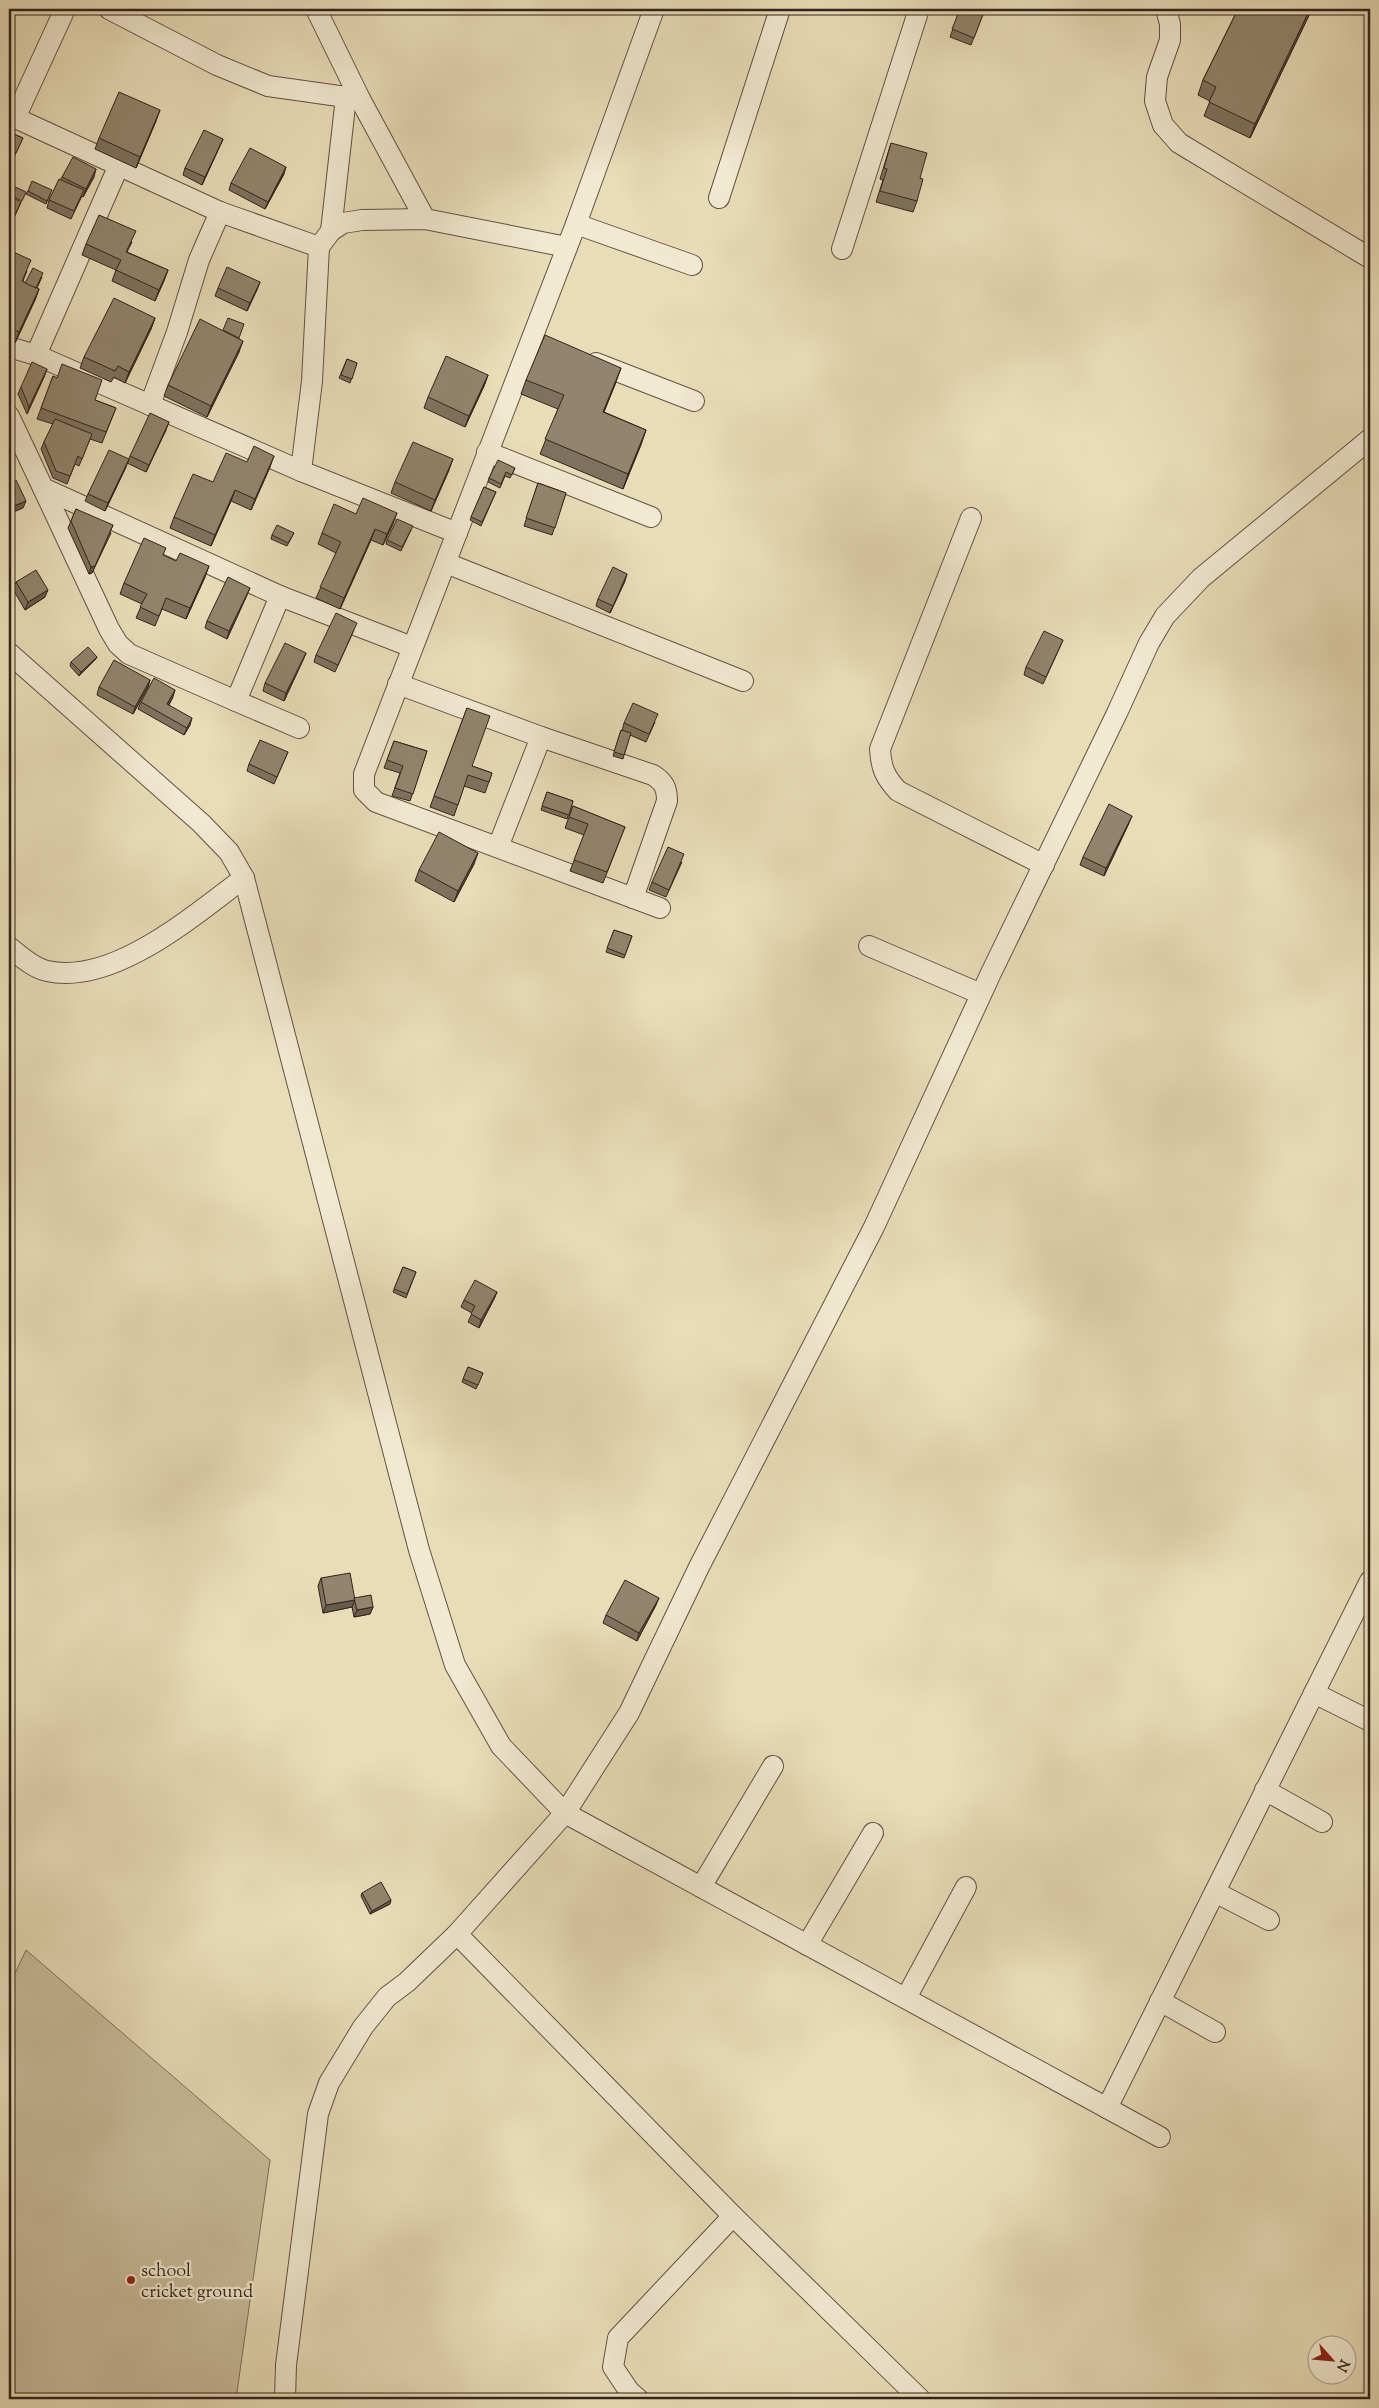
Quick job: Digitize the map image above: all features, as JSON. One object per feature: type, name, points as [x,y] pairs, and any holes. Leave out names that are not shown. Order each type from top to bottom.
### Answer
[{"type":"street","points":[[65,9],[12,116],[220,212],[325,239]]},
{"type":"street","points":[[109,9],[217,65],[268,86],[353,98]]},
{"type":"street","points":[[316,9],[353,98],[425,219]]},
{"type":"street","points":[[654,9],[567,247],[540,341],[487,452],[364,774],[364,790],[376,802],[660,908]]},
{"type":"street","points":[[719,198],[780,9]]},
{"type":"street","points":[[842,249],[919,9]]},
{"type":"street","points":[[1166,9],[1170,24],[1170,40],[1157,77],[1155,101],[1163,125],[1178,143],[1370,258]]},
{"type":"street","points":[[301,471],[312,381],[325,239],[353,98]]},
{"type":"street","points":[[36,355],[119,165]]},
{"type":"street","points":[[150,405],[177,332],[199,260],[220,212]]},
{"type":"street","points":[[325,239],[344,223],[362,220],[425,219],[567,247]]},
{"type":"street","points":[[576,224],[692,265]]},
{"type":"street","points":[[9,347],[36,355],[301,471],[457,533]]},
{"type":"street","points":[[576,355],[694,402]]},
{"type":"street","points":[[9,416],[118,644],[129,654],[298,728]]},
{"type":"street","points":[[285,2399],[286,2366],[318,2114],[329,2083],[350,2046],[387,1997],[407,1982],[457,1934],[565,1813],[629,1713],[698,1567],[874,1227],[981,994],[1149,643],[1165,616],[1200,578],[1370,439]]},
{"type":"street","points":[[487,452],[650,517]]},
{"type":"street","points":[[43,488],[280,596],[412,647]]},
{"type":"street","points":[[971,518],[880,749],[881,765],[886,778],[898,791],[1044,865]]},
{"type":"street","points":[[446,563],[743,682]]},
{"type":"street","points":[[236,701],[280,596]]},
{"type":"street","points":[[9,653],[201,824],[229,852],[244,878],[419,1550],[455,1665],[501,1746],[565,1813],[1160,2138]]},
{"type":"street","points":[[398,684],[541,737],[653,775],[662,782],[667,790],[667,801],[633,898]]},
{"type":"street","points":[[498,847],[541,737]]},
{"type":"street","points":[[9,947],[46,972],[84,973],[135,955],[244,878]]},
{"type":"street","points":[[869,946],[981,994]]},
{"type":"street","points":[[1107,2108],[1265,1790],[1368,1589]]},
{"type":"street","points":[[1314,1693],[1370,1721]]},
{"type":"street","points":[[701,1887],[773,1766]]},
{"type":"street","points":[[1265,1790],[1322,1822]]},
{"type":"street","points":[[807,1945],[873,1833]]},
{"type":"street","points":[[906,1998],[966,1887]]},
{"type":"street","points":[[1215,1892],[1269,1920]]},
{"type":"street","points":[[457,1934],[733,2216],[920,2399]]},
{"type":"street","points":[[1160,2001],[1215,2032]]},
{"type":"street","points":[[638,2399],[629,2391],[613,2367],[618,2338],[733,2216]]},
{"type":"shaded area","name":"school cricket ground","points":[[26,1950],[270,2160],[236,2399],[9,2399],[9,1986]]},
{"type":"building","points":[[960,9],[985,9],[974,38],[952,29]]},
{"type":"building","points":[[1238,9],[1310,9],[1255,124],[1209,102],[1216,87],[1203,80]]},
{"type":"building","points":[[119,92],[160,110],[140,157],[99,138]]},
{"type":"building","points":[[204,130],[223,139],[205,177],[185,168]]},
{"type":"building","points":[[9,132],[23,138],[16,153],[9,150]]},
{"type":"building","points":[[891,143],[927,153],[920,178],[923,179],[917,201],[880,191],[887,169],[884,168]]},
{"type":"building","points":[[250,148],[286,167],[268,202],[231,183]]},
{"type":"building","points":[[73,157],[96,169],[86,189],[62,177]]},
{"type":"building","points":[[59,179],[84,190],[74,211],[49,200]]},
{"type":"building","points":[[32,181],[52,190],[47,201],[28,191]]},
{"type":"building","points":[[9,184],[26,192],[22,201],[9,195]]},
{"type":"building","points":[[9,196],[21,202],[9,227]]},
{"type":"building","points":[[99,215],[136,231],[126,252],[168,270],[159,290],[116,270],[121,260],[86,244]]},
{"type":"building","points":[[9,250],[31,260],[22,281],[39,289],[19,332],[9,328]]},
{"type":"building","points":[[227,267],[260,282],[250,303],[218,288]]},
{"type":"building","points":[[33,268],[43,273],[36,288],[25,283]]},
{"type":"building","points":[[114,298],[155,318],[129,372],[118,366],[115,371],[84,357]]},
{"type":"building","points":[[228,318],[244,324],[239,338],[223,330]]},
{"type":"building","points":[[200,319],[243,341],[211,406],[168,385]]},
{"type":"building","points":[[545,335],[621,368],[603,412],[646,430],[628,474],[545,439],[564,395],[526,380]]},
{"type":"building","points":[[446,356],[488,375],[469,416],[428,397]]},
{"type":"building","points":[[347,359],[357,363],[352,379],[341,375]]},
{"type":"building","points":[[32,362],[47,369],[29,407],[21,387]]},
{"type":"building","points":[[62,364],[102,380],[95,400],[116,408],[106,432],[41,408],[53,376],[57,378]]},
{"type":"building","points":[[150,413],[169,422],[149,465],[130,456]]},
{"type":"building","points":[[55,419],[92,434],[82,459],[78,456],[70,476],[56,471],[44,442]]},
{"type":"building","points":[[413,442],[453,459],[435,500],[395,482]]},
{"type":"building","points":[[254,446],[274,456],[255,499],[235,490],[215,535],[174,517],[193,474],[213,482],[226,453],[247,462]]},
{"type":"building","points":[[109,450],[129,459],[108,503],[88,494]]},
{"type":"building","points":[[498,460],[515,468],[512,475],[506,472],[501,484],[489,478]]},
{"type":"building","points":[[16,480],[26,501],[9,508],[9,483]]},
{"type":"building","points":[[538,483],[566,493],[555,528],[526,518]]},
{"type":"building","points":[[484,487],[496,492],[482,522],[471,517]]},
{"type":"building","points":[[363,498],[397,513],[387,534],[375,529],[344,598],[320,587],[341,542],[322,533],[334,504],[356,514]]},
{"type":"building","points":[[76,509],[113,525],[95,566],[91,567],[71,521]]},
{"type":"building","points":[[397,519],[413,526],[402,547],[387,540]]},
{"type":"building","points":[[277,525],[294,533],[288,543],[272,535]]},
{"type":"building","points":[[144,538],[166,548],[163,555],[176,561],[180,553],[209,566],[190,608],[166,598],[159,616],[140,607],[147,594],[124,583]]},
{"type":"building","points":[[613,567],[627,574],[613,606],[598,599]]},
{"type":"building","points":[[36,570],[48,590],[28,602],[16,582]]},
{"type":"building","points":[[228,577],[250,588],[229,631],[207,621]]},
{"type":"building","points":[[336,613],[357,623],[338,665],[316,655]]},
{"type":"building","points":[[1044,631],[1063,640],[1046,677],[1026,667]]},
{"type":"building","points":[[285,643],[306,653],[286,693],[265,683]]},
{"type":"building","points":[[88,647],[97,657],[81,672],[71,662]]},
{"type":"building","points":[[114,660],[150,680],[135,707],[99,687]]},
{"type":"building","points":[[154,678],[175,690],[167,704],[192,718],[187,728],[141,702]]},
{"type":"building","points":[[633,703],[658,714],[649,734],[624,723]]},
{"type":"building","points":[[467,708],[490,716],[472,766],[492,773],[489,782],[468,775],[458,805],[434,796]]},
{"type":"building","points":[[621,730],[631,733],[624,755],[614,752]]},
{"type":"building","points":[[260,740],[288,752],[277,777],[249,764]]},
{"type":"building","points":[[394,741],[427,751],[413,794],[395,788],[403,766],[387,760]]},
{"type":"building","points":[[547,792],[573,801],[569,815],[542,806]]},
{"type":"building","points":[[1109,804],[1132,816],[1106,868],[1083,857]]},
{"type":"building","points":[[573,806],[625,827],[607,872],[574,860],[588,824],[569,817]]},
{"type":"building","points":[[439,832],[478,853],[458,891],[419,870]]},
{"type":"building","points":[[668,847],[684,854],[669,890],[652,882]]},
{"type":"building","points":[[614,930],[632,936],[625,955],[607,948]]},
{"type":"building","points":[[403,1267],[416,1272],[407,1294],[394,1289]]},
{"type":"building","points":[[475,1280],[497,1292],[481,1320],[471,1314],[475,1306],[464,1300]]},
{"type":"building","points":[[468,1367],[483,1373],[478,1385],[463,1379]]},
{"type":"building","points":[[350,1573],[355,1600],[326,1605],[321,1578]]},
{"type":"building","points":[[625,1580],[659,1598],[639,1633],[606,1615]]},
{"type":"building","points":[[371,1595],[373,1607],[357,1610],[354,1598]]},
{"type":"building","points":[[381,1882],[391,1900],[372,1911],[362,1893]]},
{"type":"place","name":"school cricket ground","points":[[131,2280]]}]
